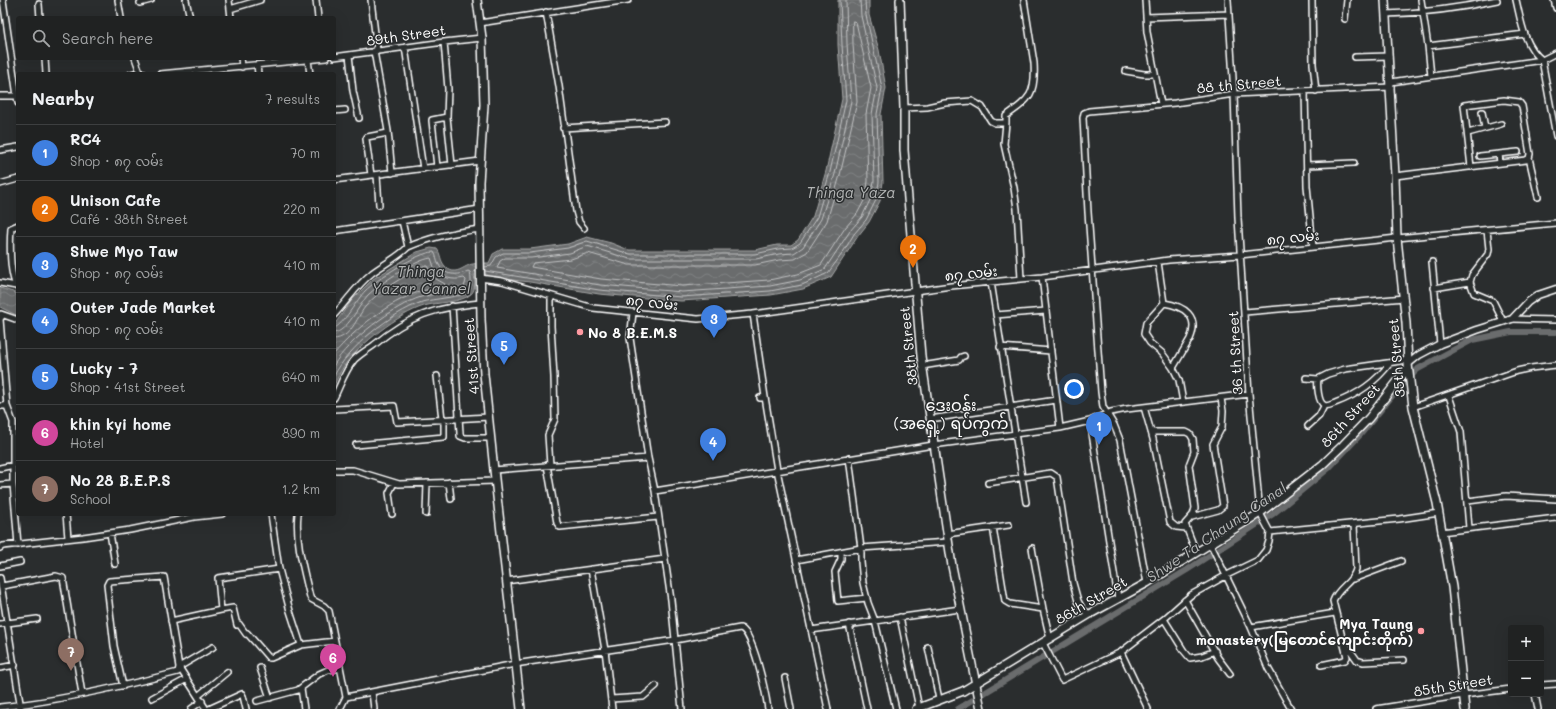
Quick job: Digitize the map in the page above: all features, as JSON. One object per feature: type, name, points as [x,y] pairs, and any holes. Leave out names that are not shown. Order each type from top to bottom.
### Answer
[{"type":"main road","name":"41st Street","points":[[477,0],[482,38],[484,105],[480,161],[480,303],[484,374],[521,709]]},
{"type":"main road","name":"38th Street","points":[[900,0],[905,164],[922,366],[960,609],[974,683],[981,709]]},
{"type":"main road","name":"35th Street","points":[[1385,0],[1391,84],[1397,238],[1404,298],[1408,367],[1414,407],[1439,513],[1441,532],[1452,587],[1465,709]]},
{"type":"main road","name":"86th Street","points":[[918,708],[963,691],[974,683],[1046,644],[1090,614],[1147,583],[1196,552],[1212,546],[1261,515],[1322,465],[1343,445],[1369,418],[1408,367]]},
{"type":"street","points":[[3,0],[16,85]]},
{"type":"street","points":[[118,0],[121,16]]},
{"type":"street","points":[[140,3],[151,0]]},
{"type":"street","points":[[186,0],[190,16]]},
{"type":"street","points":[[229,0],[231,16]]},
{"type":"street","points":[[230,9],[258,0]]},
{"type":"street","points":[[316,0],[318,16]]},
{"type":"street","points":[[371,0],[375,51],[388,133],[392,173]]},
{"type":"street","points":[[480,23],[628,0]]},
{"type":"street","points":[[1021,280],[1017,209],[1004,144],[1006,116],[1028,97],[1033,90],[1034,85],[1034,63],[1024,0]]},
{"type":"street","points":[[1145,0],[1147,32],[1161,104]]},
{"type":"street","name":"36 th Street","points":[[1228,0],[1234,94],[1240,255],[1245,312],[1249,394],[1261,515],[1270,532]]},
{"type":"street","points":[[1312,0],[1313,64],[1316,91]]},
{"type":"street","points":[[1345,19],[1347,0]]},
{"type":"street","points":[[1421,0],[1431,76]]},
{"type":"street","points":[[1386,14],[1423,13],[1470,6],[1497,0]]},
{"type":"street","points":[[1516,0],[1525,34],[1533,51],[1542,60],[1556,136]]},
{"type":"street","points":[[1554,0],[1556,8]]},
{"type":"street","points":[[39,4],[40,16]]},
{"type":"street","points":[[546,12],[576,210],[580,222],[584,228]]},
{"type":"street","points":[[1146,17],[1229,14]]},
{"type":"street","points":[[1428,46],[1525,34]]},
{"type":"street","name":"89th Street","points":[[336,57],[482,38]]},
{"type":"street","points":[[444,42],[448,89],[446,117],[452,165]]},
{"type":"street","points":[[405,47],[423,169]]},
{"type":"street","name":"88 th Street","points":[[1093,270],[1088,212],[1083,118],[1084,113],[1089,111],[1161,104],[1234,94],[1316,91],[1391,84],[1431,76],[1542,60],[1556,53]]},
{"type":"street","points":[[349,55],[353,91],[359,118]]},
{"type":"street","points":[[1355,57],[1389,56]]},
{"type":"street","points":[[45,60],[46,72]]},
{"type":"street","points":[[135,60],[141,72]]},
{"type":"street","points":[[241,60],[242,67]]},
{"type":"street","points":[[203,72],[225,71],[256,65],[308,60],[310,72]]},
{"type":"street","points":[[256,65],[258,72]]},
{"type":"street","points":[[1126,71],[1155,74]]},
{"type":"street","points":[[1305,91],[1307,186],[1313,247]]},
{"type":"street","points":[[0,96],[16,92]]},
{"type":"street","points":[[1471,167],[1464,105],[1504,100],[1519,102],[1522,106],[1530,154],[1529,158],[1538,197]]},
{"type":"street","points":[[904,108],[927,108],[945,103],[972,101],[982,107],[991,121],[995,123],[1006,123]]},
{"type":"street","points":[[336,111],[346,110]]},
{"type":"street","points":[[1482,112],[1485,128]]},
{"type":"street","points":[[437,167],[432,120],[446,117]]},
{"type":"street","points":[[563,128],[665,122]]},
{"type":"street","points":[[1468,133],[1501,124]]},
{"type":"street","points":[[378,205],[374,175],[366,139],[370,136],[388,133]]},
{"type":"street","points":[[0,150],[16,147]]},
{"type":"street","points":[[1480,156],[1518,152]]},
{"type":"street","points":[[1499,154],[1500,163]]},
{"type":"street","points":[[1395,176],[1526,160],[1529,158]]},
{"type":"street","points":[[336,180],[480,161]]},
{"type":"street","points":[[1307,165],[1354,163]]},
{"type":"street","points":[[0,184],[16,180]]},
{"type":"street","points":[[336,231],[480,209]]},
{"type":"street","points":[[402,221],[408,248]]},
{"type":"street","name":"၈၇ လမ်း","points":[[480,278],[502,281],[593,308],[698,319],[753,314],[916,291],[990,282],[1021,280],[1158,262],[1556,223]]},
{"type":"street","points":[[16,226],[12,227],[11,230],[11,248],[14,281],[16,285]]},
{"type":"street","points":[[336,312],[354,289],[365,279],[408,248],[436,237],[459,231],[480,229]]},
{"type":"street","points":[[1487,230],[1489,249],[1488,254],[1472,274],[1470,282],[1474,293],[1493,301],[1503,321]]},
{"type":"street","points":[[1158,262],[1164,303]]},
{"type":"street","points":[[1432,262],[1440,344]]},
{"type":"street","points":[[1093,270],[1103,407],[1114,425],[1122,446],[1147,583]]},
{"type":"street","points":[[1042,277],[1060,428]]},
{"type":"street","points":[[990,282],[1026,502]]},
{"type":"street","points":[[1434,288],[1470,282]]},
{"type":"street","points":[[0,283],[16,287]]},
{"type":"street","points":[[1512,319],[1538,294],[1556,289]]},
{"type":"street","points":[[551,296],[555,419],[548,431],[548,435],[549,465],[557,522],[560,527],[658,517]]},
{"type":"street","points":[[1245,312],[1404,298]]},
{"type":"street","points":[[336,394],[345,374],[354,360],[392,330],[415,318],[437,310],[452,306],[480,303]]},
{"type":"street","points":[[1164,303],[1146,323],[1144,334],[1150,343],[1162,354],[1173,368],[1179,380],[1183,402]]},
{"type":"street","points":[[1164,303],[1178,306],[1188,312],[1192,324],[1190,339],[1173,368]]},
{"type":"street","points":[[452,306],[460,433],[462,437],[491,438]]},
{"type":"street","points":[[996,315],[1046,311]]},
{"type":"street","points":[[633,313],[630,338],[665,559],[682,709]]},
{"type":"street","points":[[16,319],[2,314],[0,319],[7,406],[15,422],[13,484],[18,545]]},
{"type":"street","points":[[753,314],[762,398],[828,709]]},
{"type":"street","points":[[1306,378],[1318,379],[1328,374],[1345,369],[1390,363],[1408,367],[1419,355],[1440,344],[1503,321],[1512,319],[1556,320]]},
{"type":"street","points":[[1000,347],[1051,351]]},
{"type":"street","points":[[922,366],[959,360],[964,356]]},
{"type":"street","points":[[1324,406],[1345,400],[1358,393],[1380,375],[1390,363]]},
{"type":"street","points":[[1414,407],[1517,371],[1556,365]]},
{"type":"street","points":[[356,445],[444,437],[437,376]]},
{"type":"street","points":[[1318,379],[1318,393],[1321,403],[1324,406]]},
{"type":"street","points":[[654,492],[933,444],[1060,428],[1090,421],[1106,414],[1127,409],[1249,394]]},
{"type":"street","points":[[1449,396],[1461,432],[1469,528]]},
{"type":"street","points":[[1191,518],[1218,510],[1223,506],[1213,444],[1222,427],[1223,411],[1221,398]]},
{"type":"street","points":[[930,419],[1056,400]]},
{"type":"street","points":[[0,406],[7,406]]},
{"type":"street","points":[[336,409],[391,406],[394,407],[398,422],[489,417]]},
{"type":"street","points":[[1308,426],[1319,416],[1324,406]]},
{"type":"street","points":[[1144,407],[1151,432],[1170,522],[1176,527],[1186,528]]},
{"type":"street","points":[[1090,421],[1118,598]]},
{"type":"street","points":[[1151,432],[1186,432],[1192,436],[1194,452],[1189,464],[1195,512],[1185,523],[1196,552]]},
{"type":"street","points":[[494,470],[648,458]]},
{"type":"street","points":[[849,458],[861,548],[860,562],[867,598],[875,621],[896,709]]},
{"type":"street","points":[[0,468],[14,465]]},
{"type":"street","points":[[336,470],[353,470],[394,483],[495,481]]},
{"type":"street","points":[[988,483],[1051,473],[1057,477],[1072,583],[1078,601],[1083,610],[1090,614]]},
{"type":"street","points":[[449,482],[451,499]]},
{"type":"street","points":[[392,514],[389,493],[394,483]]},
{"type":"street","points":[[426,514],[427,483]]},
{"type":"street","points":[[0,485],[13,484]]},
{"type":"street","points":[[1468,502],[1506,496],[1556,499]]},
{"type":"street","points":[[1032,548],[1043,609],[1046,644],[1050,657],[1062,680],[1121,652],[1164,619],[1185,600],[1226,575],[1258,560],[1266,550],[1270,532],[1398,520],[1439,513]]},
{"type":"street","points":[[66,516],[68,538]]},
{"type":"street","points":[[0,548],[110,533],[203,516]]},
{"type":"street","points":[[271,516],[279,570],[301,645]]},
{"type":"street","points":[[298,516],[298,535],[301,559],[310,597],[329,611],[346,698],[340,709]]},
{"type":"street","points":[[1441,532],[1556,518]]},
{"type":"street","points":[[1352,580],[1356,569],[1354,524]]},
{"type":"street","points":[[796,560],[861,548],[948,538],[993,527],[1009,525]]},
{"type":"street","points":[[993,527],[1005,602],[1043,609]]},
{"type":"street","points":[[110,533],[115,564]]},
{"type":"street","points":[[1212,546],[1251,627],[1268,668],[1291,709]]},
{"type":"street","points":[[841,552],[842,560],[835,572],[838,601],[867,598]]},
{"type":"street","points":[[506,581],[665,559]]},
{"type":"street","points":[[1401,561],[1352,580],[1337,592],[1333,601],[1342,639],[1357,660],[1363,662],[1404,660]]},
{"type":"street","points":[[0,566],[20,562]]},
{"type":"street","points":[[591,569],[605,650],[612,709]]},
{"type":"street","points":[[221,610],[218,578],[279,570]]},
{"type":"street","points":[[2,586],[56,576],[63,578],[82,694]]},
{"type":"street","points":[[123,686],[114,646],[108,582],[164,577],[180,667],[206,709]]},
{"type":"street","points":[[0,578],[2,586],[2,600],[8,623],[21,707]]},
{"type":"street","points":[[1185,600],[1230,674]]},
{"type":"street","points":[[171,621],[233,608],[237,625],[239,624],[246,634],[247,633],[269,658],[301,645],[335,641]]},
{"type":"street","points":[[811,630],[960,609]]},
{"type":"street","points":[[1251,627],[1336,613]]},
{"type":"street","points":[[900,617],[918,708]]},
{"type":"street","points":[[0,624],[37,619]]},
{"type":"street","points":[[1164,619],[1190,658],[1202,656],[1215,651]]},
{"type":"street","points":[[849,624],[866,709]]},
{"type":"street","points":[[1321,665],[1345,660],[1347,656],[1339,627]]},
{"type":"street","points":[[346,698],[515,664],[675,640],[743,628],[746,631],[756,660],[768,709]]},
{"type":"street","points":[[0,708],[21,707],[123,686],[178,672],[180,667],[213,647]]},
{"type":"street","points":[[928,647],[939,699]]},
{"type":"street","points":[[1121,652],[1148,709]]},
{"type":"street","points":[[0,668],[15,665]]},
{"type":"street","points":[[260,668],[270,698]]},
{"type":"street","points":[[257,701],[301,688],[319,674],[328,670],[340,668]]},
{"type":"street","points":[[198,696],[227,672]]},
{"type":"street","points":[[785,678],[791,709]]},
{"type":"street","points":[[152,698],[187,679]]},
{"type":"street","points":[[1544,685],[1556,684]]},
{"type":"street","points":[[611,699],[643,697],[656,686]]},
{"type":"street","points":[[301,688],[304,709]]},
{"type":"street","name":"85th Street","points":[[1376,709],[1508,689]]},
{"type":"street","points":[[372,692],[374,709]]},
{"type":"street","points":[[209,709],[242,694],[246,709]]},
{"type":"street","points":[[1536,697],[1538,709]]},
{"type":"street","points":[[191,709],[202,702]]},
{"type":"water","name":"Thinga Yaza","points":[[838,0],[869,0],[869,15],[879,50],[886,88],[881,114],[883,182],[880,201],[869,222],[831,277],[803,289],[771,295],[681,301],[599,294],[530,282],[487,277],[474,271],[475,286],[471,294],[455,301],[424,306],[391,323],[369,339],[351,357],[336,381],[336,322],[352,300],[373,279],[417,252],[431,248],[437,249],[445,266],[452,271],[456,271],[473,264],[489,263],[493,254],[502,249],[530,249],[568,244],[587,237],[611,243],[629,250],[755,250],[777,245],[791,245],[798,240],[813,216],[826,171],[842,99],[838,45]]},
{"type":"water","points":[[0,288],[16,294],[16,315],[0,307]]},
{"type":"waterway","name":"Shwe Ta Chaung Canal","points":[[958,709],[1187,570],[1273,514],[1329,468],[1360,435],[1397,390],[1418,369],[1472,340],[1511,332],[1556,332]]},
{"type":"place","name":"Unison Cafe","points":[[913,268]]},
{"type":"place","name":"No 8 B.E.M.S","points":[[580,332]]},
{"type":"place","name":"Shwe Myo Taw","points":[[714,338]]},
{"type":"place","name":"Lucky - 7","points":[[504,365]]},
{"type":"place","name":"RC4","points":[[1099,445]]},
{"type":"place","name":"Outer Jade Market","points":[[713,461]]},
{"type":"place","name":"Mya Taung monastery(မြတောင်ကျောင်းတိုက်)","points":[[1421,631]]},
{"type":"place","name":"No 28 B.E.P.S","points":[[71,671]]},
{"type":"place","name":"khin kyi home","points":[[333,677]]},
{"type":"district","name":"ဒေးဝန်း (အရှေ့) ရပ်ကွက်","points":[[951,413]]},
{"type":"water label","name":"Thinga Yazar Cannel","points":[[421,280]]}]
